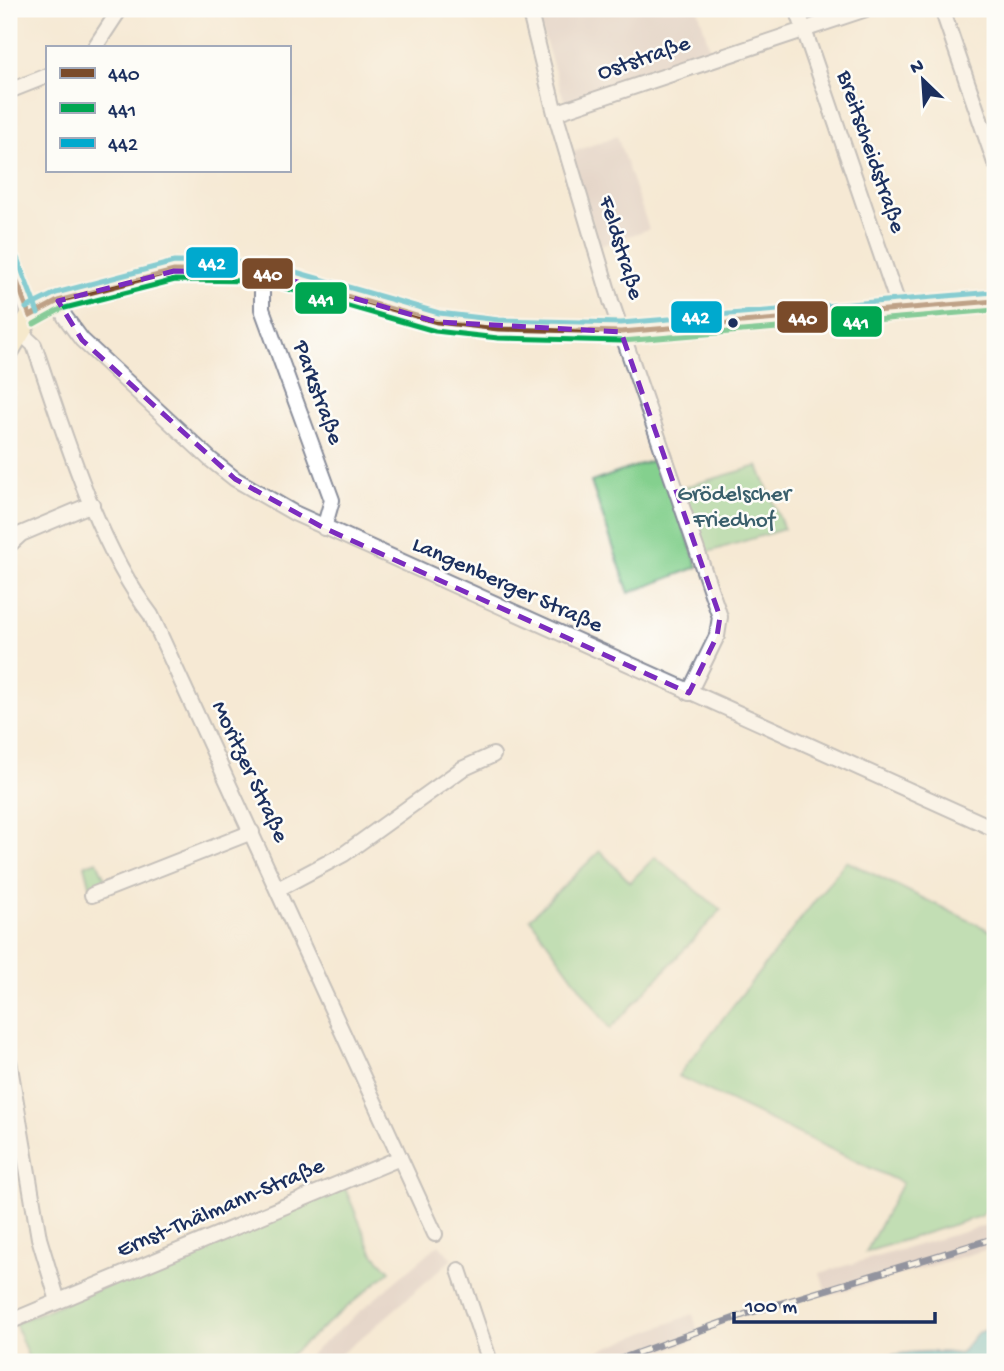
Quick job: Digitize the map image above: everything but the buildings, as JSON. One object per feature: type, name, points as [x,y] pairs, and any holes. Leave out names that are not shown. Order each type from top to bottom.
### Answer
[{"type":"street","points":[[96,46],[120,9]]},
{"type":"street","name":"Feldstraße","points":[[529,9],[555,113],[621,332],[720,617],[717,636],[689,694]]},
{"type":"street","name":"Breitscheidstraße","points":[[797,9],[900,310]]},
{"type":"street","name":"Oststraße","points":[[555,113],[866,9]]},
{"type":"street","points":[[942,9],[995,163]]},
{"type":"street","points":[[9,91],[46,76]]},
{"type":"street","points":[[9,261],[27,308],[27,339],[9,351]]},
{"type":"street","points":[[27,308],[174,271],[262,272],[437,322],[499,329],[621,332],[995,301]]},
{"type":"street","name":"Parkstraße","points":[[262,272],[262,309],[332,500],[324,528]]},
{"type":"street","name":"Langenberger Straße","points":[[58,301],[65,317],[82,340],[235,480],[324,528],[689,694],[866,769],[995,830]]},
{"type":"street","name":"Moritzer Straße","points":[[27,339],[92,504],[138,598],[151,615],[435,1234]]},
{"type":"street","points":[[9,545],[21,534],[92,504]]},
{"type":"street","points":[[278,889],[344,854],[462,769],[493,755]]},
{"type":"street","points":[[92,895],[252,832]]},
{"type":"street","points":[[9,1061],[39,1238],[58,1301]]},
{"type":"street","name":"Ernst-Thälmann-Straße","points":[[9,1322],[400,1158]]},
{"type":"street","points":[[459,1270],[490,1362]]},
{"type":"highlighted area","points":[[174,271],[262,272],[437,322],[621,332],[720,617],[717,636],[689,693],[324,528],[235,479],[82,340],[58,301]]},
{"type":"shaded area","points":[[546,9],[698,9],[712,55],[570,101],[564,100],[536,12]]},
{"type":"shaded area","points":[[617,136],[649,229],[600,246],[570,153]]},
{"type":"shaded area","points":[[995,1223],[995,1247],[828,1296],[820,1273]]},
{"type":"shaded area","points":[[439,1244],[452,1259],[379,1323],[331,1362],[301,1362]]},
{"type":"shaded area","points":[[693,1314],[700,1339],[634,1362],[569,1362]]},
{"type":"green space","points":[[659,458],[698,567],[629,593],[591,482]]},
{"type":"green space","name":"Grödelscher Friedhof","points":[[758,466],[784,529],[705,553],[681,488]]},
{"type":"green space","points":[[600,851],[630,882],[655,857],[721,910],[610,1029],[530,918]]},
{"type":"green space","points":[[97,861],[107,883],[91,889],[85,865]]},
{"type":"green space","points":[[846,861],[995,933],[995,1197],[981,1216],[866,1252],[902,1183],[678,1076]]},
{"type":"green space","points":[[345,1188],[372,1252],[390,1271],[282,1362],[30,1362],[15,1323]]},
{"type":"water","points":[[995,1327],[995,1362],[860,1362],[910,1353],[960,1354],[977,1333]]},
{"type":"railway","points":[[612,1362],[746,1314],[995,1238]]},
{"type":"transit line","name":"442","points":[[17,258],[38,313]]},
{"type":"transit line","name":"440","points":[[9,261],[30,316]]},
{"type":"transit line","name":"442","points":[[26,308],[56,293],[174,262],[264,263],[439,313],[499,320],[621,323],[994,292]]},
{"type":"transit line","name":"440","points":[[30,316],[58,301],[174,271],[262,272],[437,322],[498,329],[621,332],[995,301]]},
{"type":"transit line","name":"441","points":[[34,324],[61,309],[175,280],[261,281],[435,331],[498,338],[622,341],[995,310]]}]
